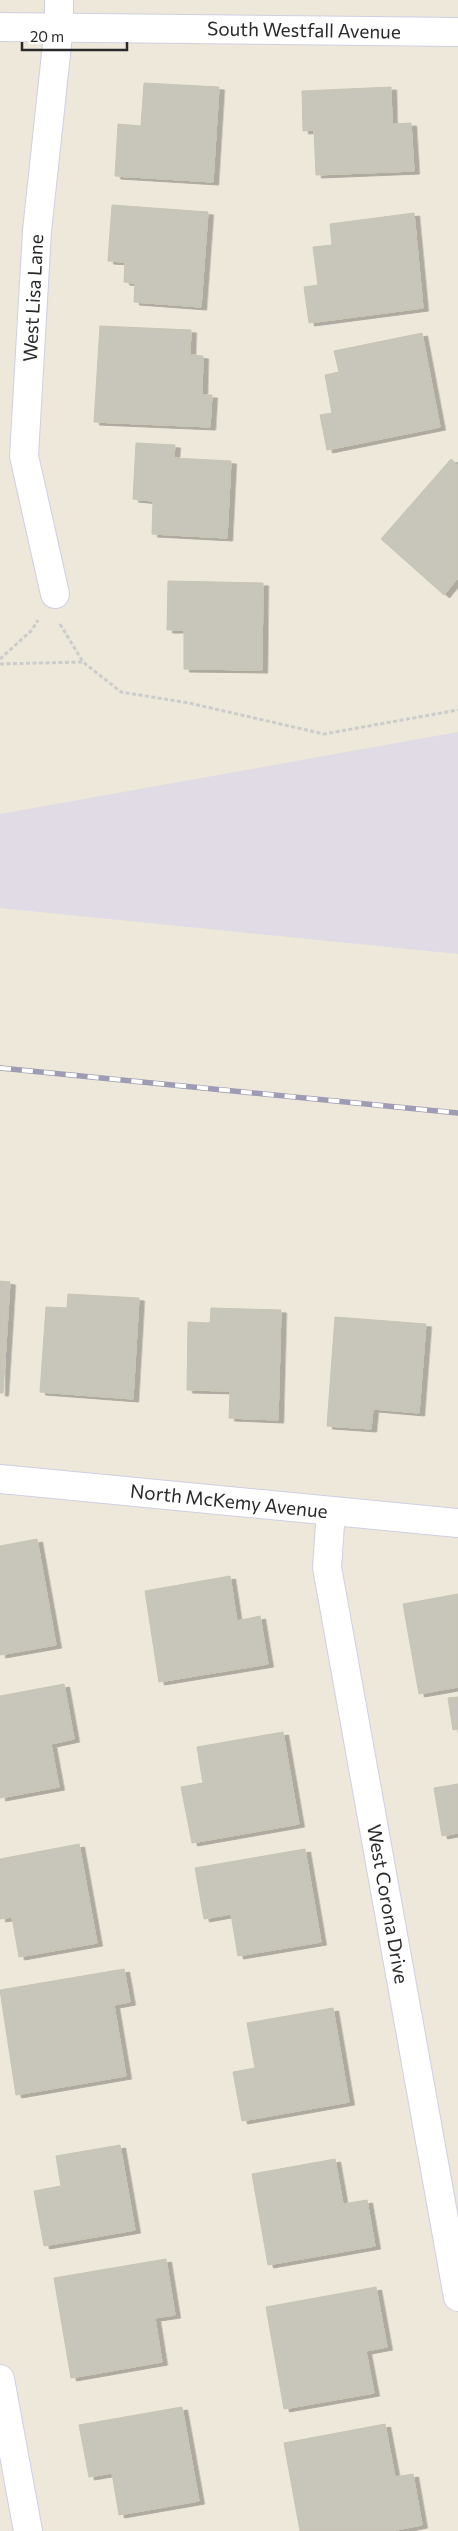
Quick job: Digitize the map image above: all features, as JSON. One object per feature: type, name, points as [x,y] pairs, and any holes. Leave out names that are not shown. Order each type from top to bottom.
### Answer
[{"type":"street","name":"South Westfall Avenue","points":[[0,26],[59,13],[458,32]]},
{"type":"street","name":"West Lisa Lane","points":[[55,594],[24,456],[37,231],[59,13]]},
{"type":"street","name":"North McKemy Avenue","points":[[0,1479],[458,1523]]},
{"type":"street","name":"West Corona Drive","points":[[331,1511],[327,1567],[458,2297]]},
{"type":"street","points":[[0,2379],[28,2531]]},
{"type":"path","points":[[0,659],[32,630],[55,594]]},
{"type":"path","points":[[55,594],[61,628],[82,662],[121,692],[189,703],[324,734],[458,710]]},
{"type":"path","points":[[0,664],[82,662]]},
{"type":"shaded area","points":[[458,732],[458,954],[0,908],[0,814]]},
{"type":"building","points":[[144,83],[219,87],[213,182],[115,176],[118,124],[141,126]]},
{"type":"building","points":[[391,87],[392,124],[411,123],[414,171],[316,175],[314,130],[303,131],[302,91]]},
{"type":"building","points":[[112,205],[208,212],[201,307],[134,302],[135,283],[124,282],[125,262],[108,261]]},
{"type":"building","points":[[414,213],[423,308],[309,323],[304,287],[318,285],[313,247],[332,245],[330,224]]},
{"type":"building","points":[[100,326],[191,330],[190,355],[203,356],[202,395],[212,395],[210,427],[94,422]]},
{"type":"building","points":[[422,333],[440,427],[327,450],[320,415],[332,413],[325,375],[339,372],[334,351]]},
{"type":"building","points":[[136,443],[175,445],[174,458],[231,461],[227,538],[152,534],[153,501],[133,499]]},
{"type":"building","points":[[451,459],[458,465],[458,578],[444,595],[381,539]]},
{"type":"building","points":[[168,581],[263,583],[262,670],[184,669],[184,630],[167,630]]},
{"type":"building","points":[[0,1281],[10,1282],[3,1393],[0,1393]]},
{"type":"building","points":[[68,1294],[139,1298],[133,1399],[40,1392],[46,1307],[67,1308]]},
{"type":"building","points":[[211,1308],[281,1310],[278,1420],[229,1418],[230,1391],[187,1390],[188,1322],[210,1323]]},
{"type":"building","points":[[335,1317],[426,1324],[419,1413],[373,1409],[371,1429],[327,1426]]},
{"type":"building","points":[[37,1539],[56,1645],[0,1655],[0,1546]]},
{"type":"building","points":[[230,1576],[237,1621],[260,1616],[268,1664],[159,1682],[145,1591]]},
{"type":"building","points":[[458,1594],[458,1687],[419,1694],[403,1604]]},
{"type":"building","points":[[64,1684],[74,1739],[51,1744],[59,1787],[0,1798],[0,1696]]},
{"type":"building","points":[[458,1697],[458,1729],[453,1730],[448,1698]]},
{"type":"building","points":[[283,1732],[299,1824],[192,1843],[181,1787],[203,1783],[197,1747]]},
{"type":"building","points":[[458,1784],[458,1833],[442,1836],[434,1788]]},
{"type":"building","points":[[79,1844],[97,1943],[19,1957],[12,1917],[0,1919],[0,1859]]},
{"type":"building","points":[[305,1849],[321,1942],[238,1956],[231,1914],[204,1919],[195,1868]]},
{"type":"building","points":[[124,1969],[130,2002],[114,2005],[126,2076],[16,2095],[0,1990]]},
{"type":"building","points":[[333,2008],[349,2102],[242,2121],[233,2072],[255,2068],[247,2023]]},
{"type":"building","points":[[120,2145],[135,2230],[44,2246],[34,2191],[61,2186],[56,2156]]},
{"type":"building","points":[[335,2159],[343,2204],[367,2200],[375,2246],[268,2265],[252,2174]]},
{"type":"building","points":[[166,2259],[175,2315],[155,2318],[162,2362],[71,2378],[54,2278]]},
{"type":"building","points":[[376,2287],[387,2347],[366,2351],[374,2393],[284,2409],[266,2307]]},
{"type":"building","points":[[182,2407],[199,2501],[119,2515],[112,2473],[89,2477],[79,2425]]},
{"type":"building","points":[[385,2424],[395,2477],[413,2474],[422,2525],[391,2531],[300,2531],[284,2443]]},
{"type":"railway","points":[[0,1068],[458,1113]]}]
